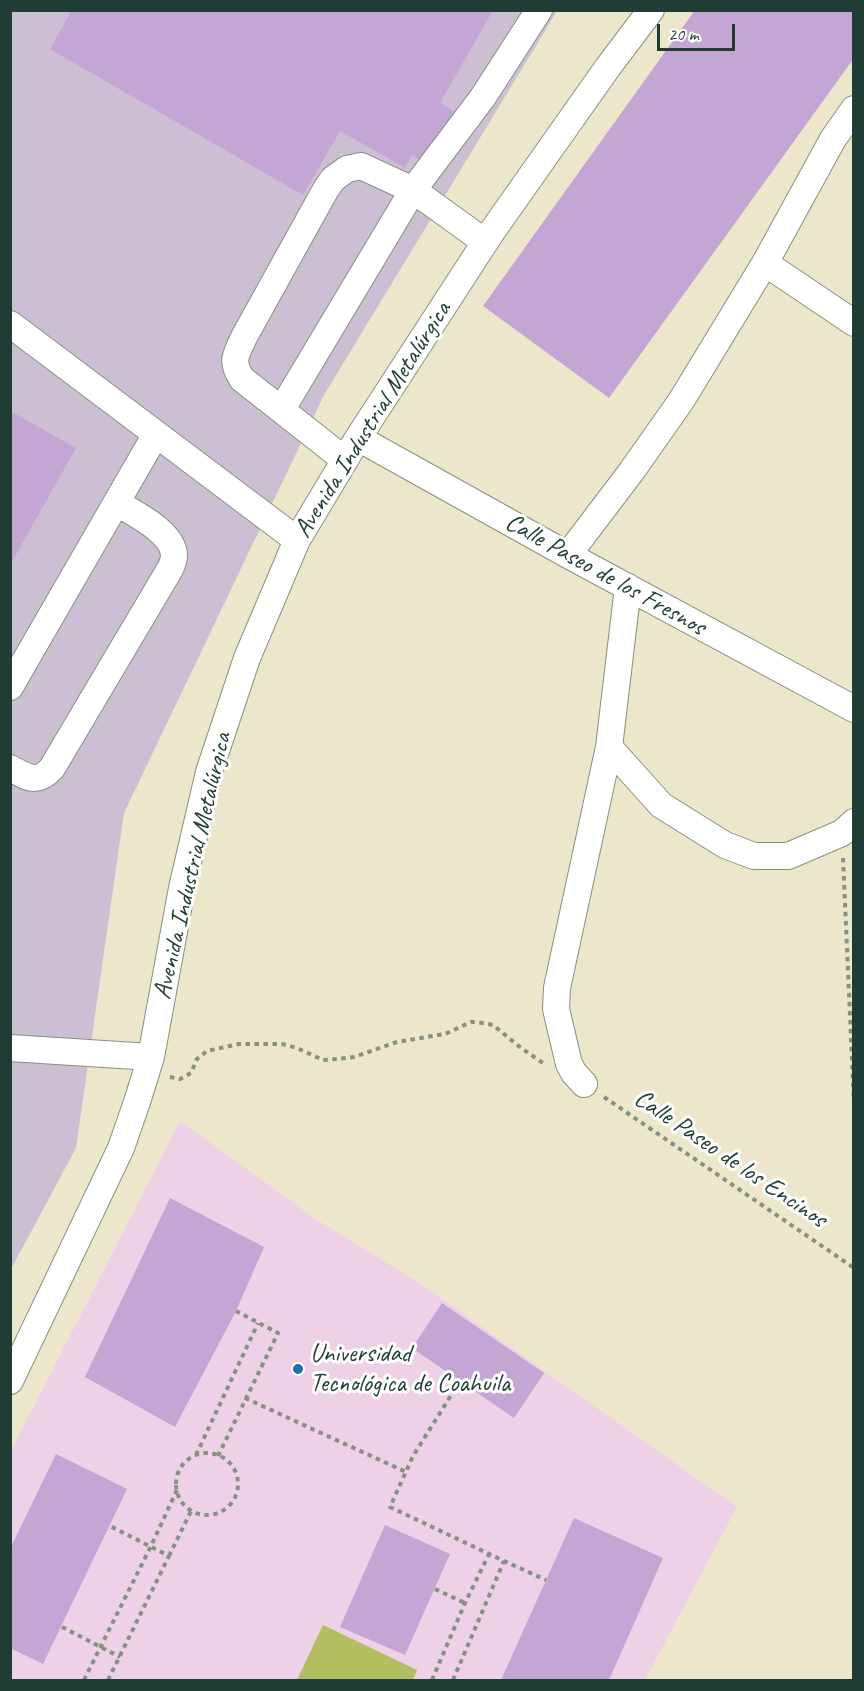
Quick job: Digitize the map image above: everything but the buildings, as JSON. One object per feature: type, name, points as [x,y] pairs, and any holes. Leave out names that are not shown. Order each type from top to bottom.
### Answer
[{"type":"street","points":[[282,409],[413,190],[483,97],[539,10]]},
{"type":"street","name":"Avenida Industrial Metalúrgica","points":[[10,1381],[122,1148],[149,1065],[182,888],[209,772],[247,658],[297,540],[352,449],[485,242],[608,67],[651,10]]},
{"type":"street","points":[[568,555],[681,401],[765,263],[833,139],[854,109]]},
{"type":"street","name":"Calle Paseo de los Fresnos","points":[[413,190],[361,166],[346,169],[333,179],[244,337],[234,360],[242,379],[282,409],[352,449],[568,555],[854,709]]},
{"type":"street","points":[[413,190],[485,242]]},
{"type":"street","points":[[765,263],[854,323]]},
{"type":"street","points":[[10,324],[297,540]]},
{"type":"street","points":[[10,687],[156,434]]},
{"type":"street","points":[[10,768],[33,778],[44,776],[52,768],[170,569],[174,556],[165,534],[117,502]]},
{"type":"street","points":[[584,1084],[573,1073],[569,1064],[556,1009],[557,988],[609,747],[628,587]]},
{"type":"street","points":[[609,747],[661,805],[725,845],[754,856],[788,856],[848,828]]},
{"type":"street","points":[[10,1048],[149,1065]]},
{"type":"path","points":[[848,828],[854,1105]]},
{"type":"path","points":[[149,1065],[180,1079],[191,1073],[197,1059],[207,1051],[240,1044],[282,1044],[323,1060],[337,1059],[397,1042],[445,1034],[471,1022],[484,1022],[493,1025],[521,1048],[547,1065]]},
{"type":"path","name":"Calle Paseo de los Encinos","points":[[584,1084],[854,1268]]},
{"type":"path","points":[[218,1456],[278,1333],[236,1311]]},
{"type":"path","points":[[196,1456],[258,1323]]},
{"type":"path","points":[[460,1381],[413,1456],[390,1507],[546,1580]]},
{"type":"path","points":[[245,1398],[406,1472]]},
{"type":"path","points":[[204,1454],[224,1458],[232,1466],[236,1475],[238,1485],[230,1504],[214,1514],[204,1515],[191,1511],[180,1499],[177,1490],[176,1480],[180,1470],[186,1462],[196,1456],[204,1454]]},
{"type":"path","points":[[84,1680],[177,1490]]},
{"type":"path","points":[[108,1680],[191,1511]]},
{"type":"path","points":[[110,1526],[169,1556]]},
{"type":"path","points":[[432,1680],[489,1554]]},
{"type":"path","points":[[453,1680],[504,1561]]},
{"type":"path","points":[[435,1589],[465,1603]]},
{"type":"path","points":[[62,1627],[120,1656]]},
{"type":"shaded area","points":[[11,11],[557,11],[324,395],[124,813],[76,1148],[11,1269]]},
{"type":"shaded area","name":"Universidad Tecnológica de Coahuila","points":[[180,1121],[317,1220],[424,1286],[737,1507],[645,1680],[11,1680],[10,1453]]},
{"type":"green space","points":[[323,1625],[417,1670],[413,1680],[297,1680]]},
{"type":"place","name":"Universidad Tecnológica de Coahuila","points":[[298,1369]]}]
